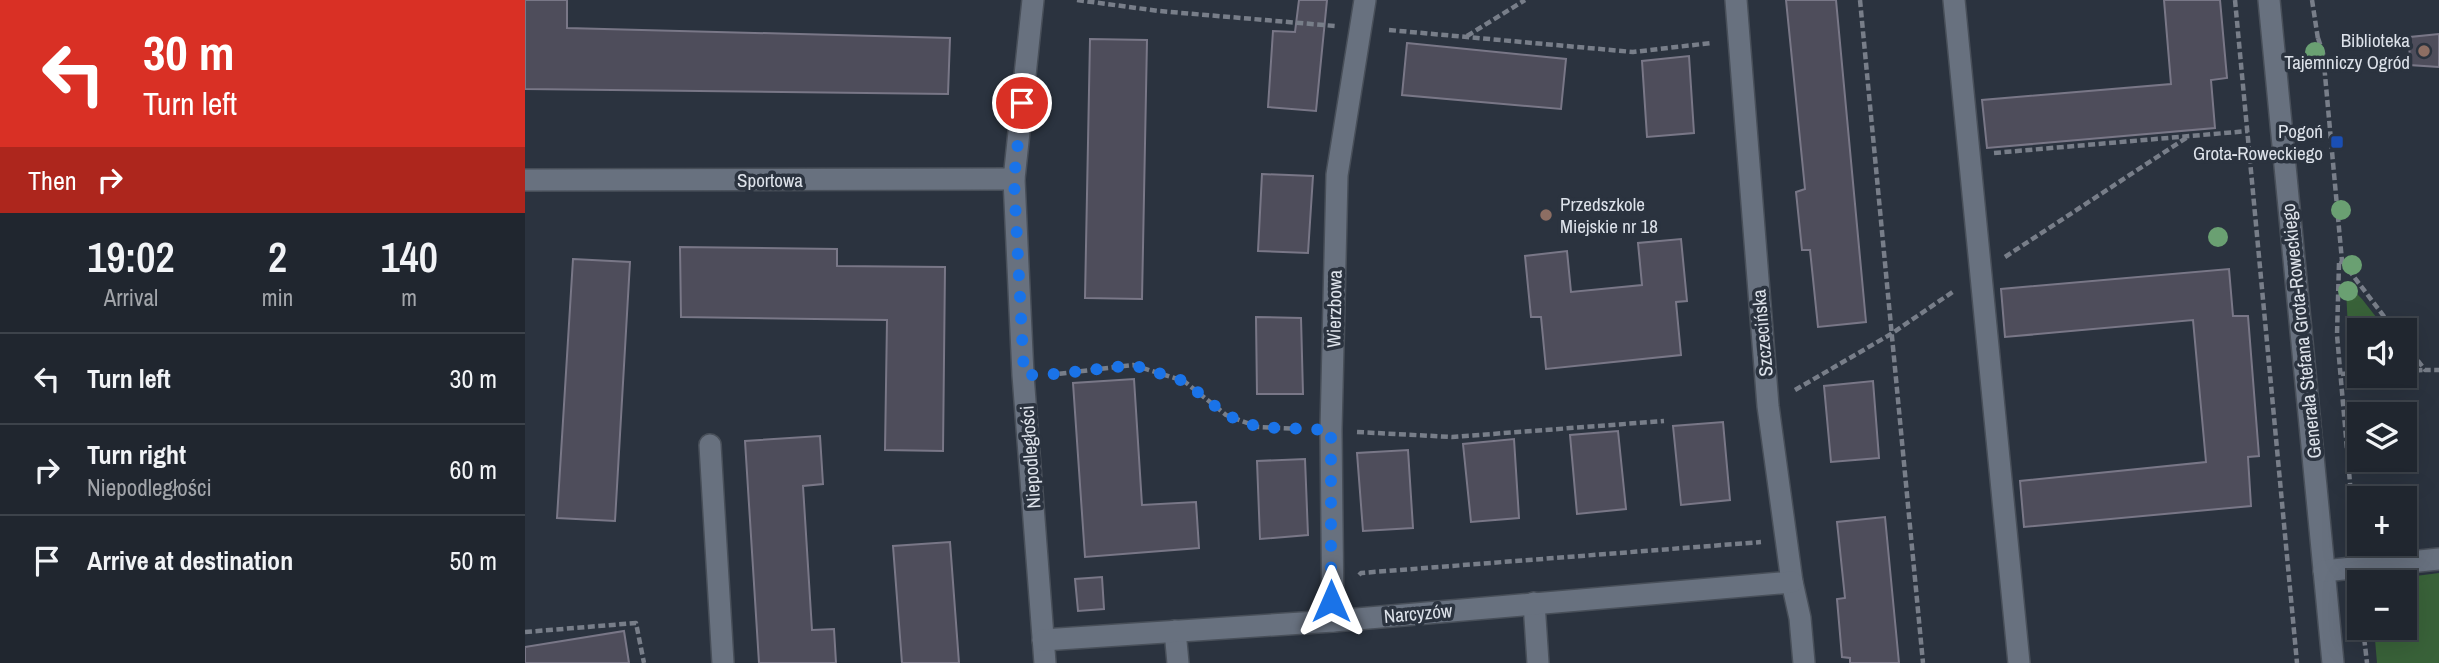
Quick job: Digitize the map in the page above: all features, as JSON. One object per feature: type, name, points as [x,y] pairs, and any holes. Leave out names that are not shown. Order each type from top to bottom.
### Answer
[{"type":"street","name":"Niepodległości","points":[[1033,0],[1014,180],[1024,375],[1045,663]]},
{"type":"street","name":"Wierzbowa","points":[[1333,621],[1331,430],[1337,175],[1365,0]]},
{"type":"street","name":"Szczecińska","points":[[1736,0],[1768,406],[1792,582],[1800,618],[1804,663]]},
{"type":"street","points":[[1954,0],[2019,663]]},
{"type":"street","name":"Generała Stefana Grota-Roweckiego","points":[[2269,0],[2333,663]]},
{"type":"street","name":"Sportowa","points":[[525,180],[1014,180]]},
{"type":"street","points":[[710,445],[723,663]]},
{"type":"street","points":[[2324,571],[2439,559]]},
{"type":"street","name":"Narcyzów","points":[[1043,640],[1333,621],[1792,582]]},
{"type":"street","points":[[1534,603],[1538,663]]},
{"type":"street","points":[[1175,631],[1178,663]]},
{"type":"path","points":[[1077,0],[1233,19],[1466,36],[1633,52],[1740,40]]},
{"type":"path","points":[[1466,36],[1525,0]]},
{"type":"path","points":[[1860,0],[1923,663]]},
{"type":"path","points":[[2235,0],[2297,663]]},
{"type":"path","points":[[2312,0],[2318,40],[2323,53],[2340,264],[2337,335],[2358,568]]},
{"type":"path","points":[[1969,155],[2248,131]]},
{"type":"path","points":[[2340,264],[2384,318]]},
{"type":"path","points":[[2417,360],[2425,370]]},
{"type":"path","points":[[1024,375],[1133,365],[1184,381],[1226,415],[1258,427],[1452,438],[1664,421]]},
{"type":"path","points":[[2417,370],[2439,370]]},
{"type":"path","points":[[2341,373],[2347,373]]},
{"type":"path","points":[[525,632],[636,623],[644,663]]},
{"type":"path","points":[[2365,640],[2367,663]]},
{"type":"green space","points":[[2348,285],[2377,318],[2347,318]]},
{"type":"green space","points":[[2439,573],[2439,663],[2377,663],[2375,640],[2417,640],[2417,576]]},
{"type":"building","points":[[525,0],[567,0],[567,28],[950,38],[948,94],[525,89]]},
{"type":"building","points":[[1299,0],[1327,0],[1316,111],[1268,107],[1273,31],[1295,32]]},
{"type":"building","points":[[1786,0],[1836,0],[1866,322],[1818,327],[1810,250],[1802,250],[1796,192],[1805,189]]},
{"type":"building","points":[[2164,0],[2220,0],[2227,78],[2211,80],[2215,128],[1987,148],[1982,100],[2171,84]]},
{"type":"building","name":"Biblioteka Tajemniczy Ogród","points":[[2439,34],[2439,67],[2409,65],[2410,37]]},
{"type":"building","points":[[1090,39],[1147,40],[1142,299],[1085,298]]},
{"type":"building","points":[[1407,43],[1566,59],[1561,109],[1402,95]]},
{"type":"building","points":[[1689,56],[1694,133],[1647,137],[1642,61]]},
{"type":"building","points":[[1262,174],[1313,176],[1308,253],[1258,251]]},
{"type":"building","points":[[1681,239],[1687,301],[1676,302],[1681,355],[1546,369],[1541,317],[1531,317],[1525,256],[1567,251],[1571,292],[1642,285],[1638,243]]},
{"type":"building","points":[[680,247],[837,249],[837,266],[945,267],[943,451],[885,450],[887,320],[681,317]]},
{"type":"building","points":[[573,259],[630,262],[615,521],[557,518]]},
{"type":"building","points":[[2229,269],[2233,316],[2248,316],[2259,456],[2248,457],[2251,506],[2024,527],[2020,481],[2206,462],[2193,320],[2005,337],[2001,289]]},
{"type":"building","points":[[1256,317],[1301,318],[1303,394],[1257,394]]},
{"type":"building","points":[[1134,379],[1142,505],[1196,502],[1199,548],[1085,557],[1073,383]]},
{"type":"building","points":[[1873,381],[1879,458],[1831,462],[1824,386]]},
{"type":"building","points":[[1723,422],[1730,500],[1681,505],[1673,426]]},
{"type":"building","points":[[1618,431],[1626,509],[1577,514],[1570,435]]},
{"type":"building","points":[[820,436],[823,484],[803,486],[812,630],[834,629],[836,663],[759,663],[745,441]]},
{"type":"building","points":[[1514,439],[1519,518],[1471,522],[1463,444]]},
{"type":"building","points":[[1408,450],[1413,528],[1363,531],[1357,453]]},
{"type":"building","points":[[1305,459],[1308,535],[1260,539],[1257,461]]},
{"type":"building","points":[[1885,517],[1899,663],[1850,663],[1850,658],[1842,657],[1837,599],[1845,598],[1837,522]]},
{"type":"building","points":[[950,542],[959,663],[902,663],[893,546]]},
{"type":"building","points":[[1102,577],[1104,609],[1078,611],[1075,579]]},
{"type":"building","points":[[624,631],[629,663],[525,663],[525,647]]},
{"type":"place","name":"Biblioteka Tajemniczy Ogród","points":[[2424,51]]},
{"type":"place","name":"Pogoń Grota-Roweckiego","points":[[2337,142]]},
{"type":"place","name":"Przedszkole Miejskie nr 18","points":[[1546,215]]},
{"type":"route","points":[[1022,103],[1014,180],[1024,375],[1133,365],[1184,381],[1226,415],[1258,427],[1331,430],[1331,601]]}]
